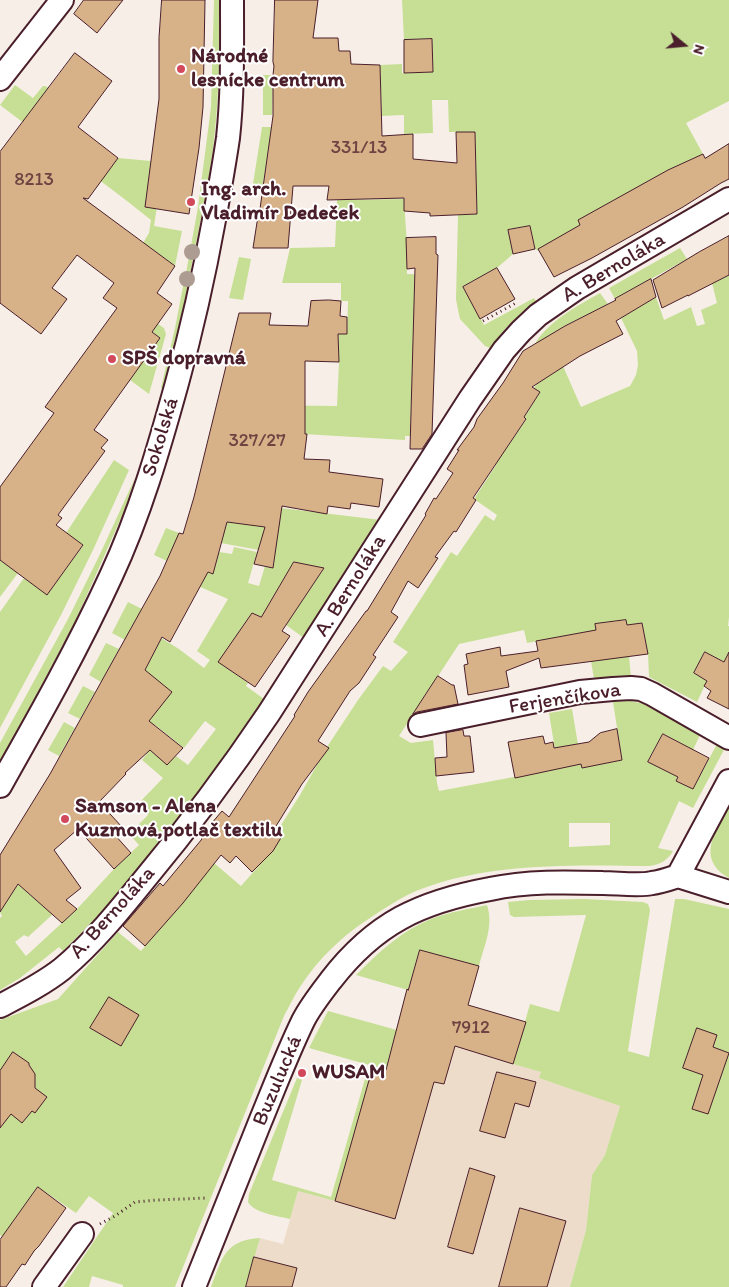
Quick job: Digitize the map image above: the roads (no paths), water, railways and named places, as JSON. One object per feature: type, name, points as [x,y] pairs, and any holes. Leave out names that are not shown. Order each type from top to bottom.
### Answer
[{"type":"street","points":[[0,79],[62,0]]},
{"type":"street","name":"Sokolská","points":[[0,786],[80,642],[112,576],[147,486],[167,421],[197,308],[226,147],[233,60],[232,0]]},
{"type":"street","name":"A. Bernoláka","points":[[0,1006],[60,970],[85,949],[181,836],[270,713],[475,393],[504,350],[521,331],[538,315],[577,288],[729,199]]},
{"type":"street","name":"Ferjenčíkova","points":[[420,725],[580,692],[631,688],[641,689],[652,694],[729,738]]},
{"type":"street","points":[[729,780],[678,876],[729,892]]},
{"type":"street","name":"Buzulucká","points":[[194,1287],[286,1058],[304,1019],[324,988],[340,968],[376,933],[400,918],[425,906],[492,888],[566,882],[651,884],[678,876]]},
{"type":"street","points":[[44,1287],[82,1234]]},
{"type":"place","name":"Národné lesnícke centrum","points":[[181,69]]},
{"type":"place","name":"Ing. arch. Vladimír Dedeček","points":[[191,202]]},
{"type":"place","name":"SPŠ dopravná","points":[[112,359]]},
{"type":"place","name":"Samson - Alena Kuzmová,potlač textilu","points":[[65,819]]},
{"type":"place","name":"WUSAM","points":[[302,1073]]}]
